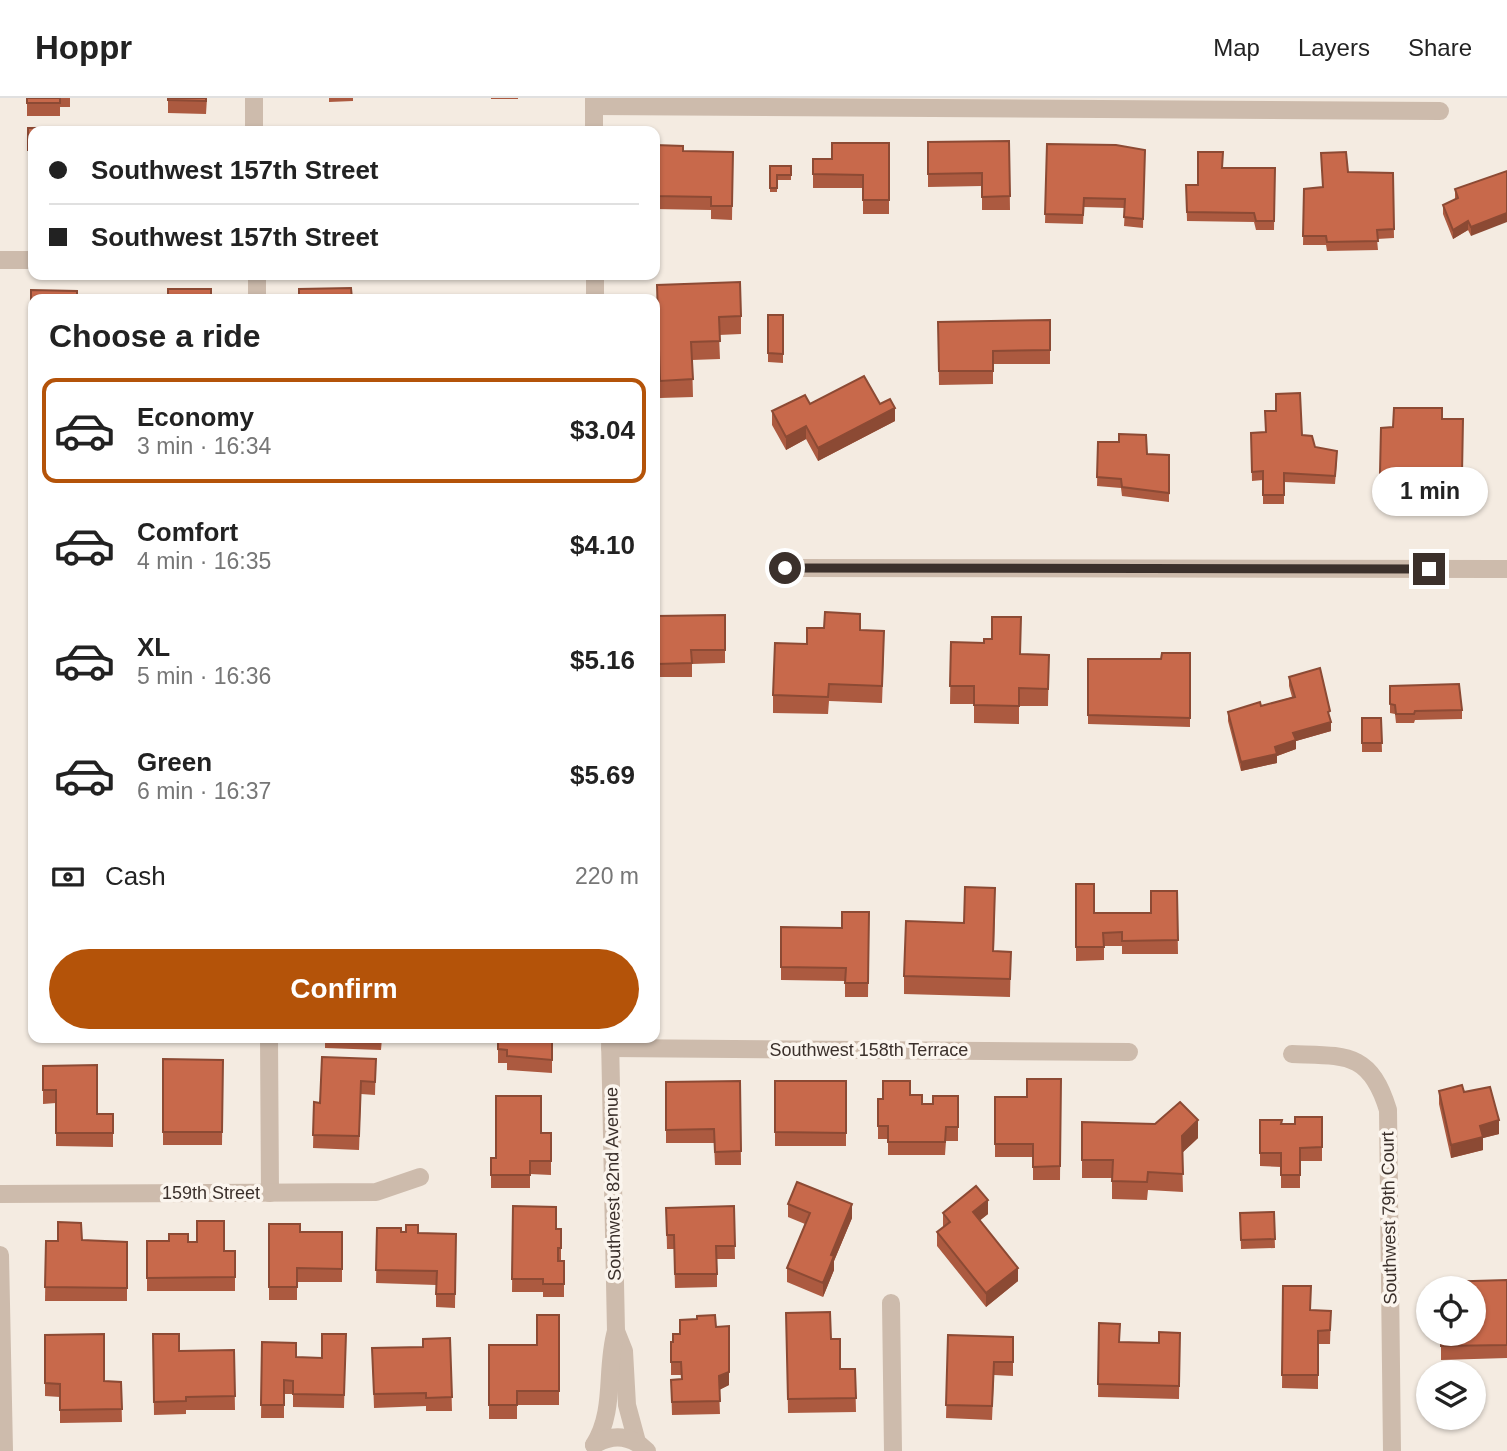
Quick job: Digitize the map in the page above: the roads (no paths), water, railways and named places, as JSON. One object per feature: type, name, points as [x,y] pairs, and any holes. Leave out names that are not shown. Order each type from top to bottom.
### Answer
[{"type":"street","points":[[254,98],[254,126]]},
{"type":"street","points":[[594,126],[594,102],[1168,103],[1440,111]]},
{"type":"street","points":[[0,260],[28,260]]},
{"type":"street","points":[[785,568],[1507,569]]},
{"type":"street","points":[[268,1043],[270,1193]]},
{"type":"street","name":"Southwest 158th Terrace","points":[[610,1043],[1129,1052]]},
{"type":"street","name":"Southwest 82nd Avenue","points":[[592,1448],[605,1424],[611,1350],[616,1331],[610,1043]]},
{"type":"street","name":"Southwest 79th Court","points":[[1292,1054],[1347,1056],[1360,1063],[1383,1094],[1388,1110],[1392,1451]]},
{"type":"street","name":"159th Street","points":[[0,1194],[376,1192],[420,1177]]},
{"type":"street","points":[[0,1255],[4,1451]]},
{"type":"street","points":[[891,1303],[893,1451]]},
{"type":"street","name":"Southwest 82nd Avenue","points":[[616,1331],[624,1351],[627,1405],[645,1448]]},
{"type":"street","points":[[592,1448],[604,1439],[615,1437],[645,1448]]}]
